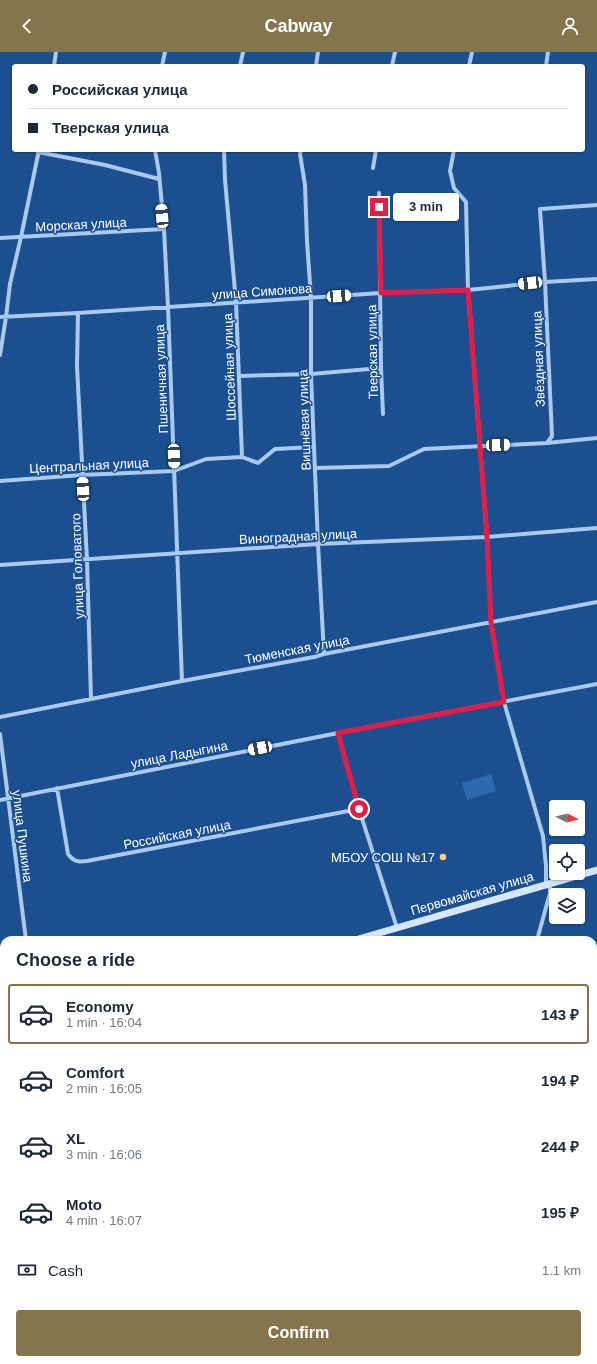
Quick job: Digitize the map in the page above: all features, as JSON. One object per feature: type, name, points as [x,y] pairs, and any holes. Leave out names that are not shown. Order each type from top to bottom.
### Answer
[{"type":"street","points":[[54,64],[56,52]]},
{"type":"street","points":[[162,64],[165,52]]},
{"type":"street","points":[[240,64],[243,52]]},
{"type":"street","points":[[316,64],[318,52]]},
{"type":"street","points":[[392,64],[395,52]]},
{"type":"street","points":[[470,64],[472,52]]},
{"type":"street","points":[[546,64],[548,52]]},
{"type":"street","points":[[0,355],[10,284],[38,152]]},
{"type":"street","points":[[43,152],[105,165],[159,179]]},
{"type":"street","name":"Пшеничная улица","points":[[154,152],[159,173],[164,229],[182,681]]},
{"type":"street","name":"Шоссейная улица","points":[[224,152],[225,180],[236,302],[242,457]]},
{"type":"street","name":"Вишнёвая улица","points":[[300,152],[305,185],[306,241],[311,298],[311,374],[324,654]]},
{"type":"street","points":[[372,168],[376,152]]},
{"type":"street","points":[[454,152],[450,171],[454,188],[466,202],[468,290],[487,537],[491,622],[504,702],[543,836],[550,893],[538,936]]},
{"type":"street","name":"Тверская улица","points":[[379,193],[383,414]]},
{"type":"street","name":"Звёздная улица","points":[[547,443],[552,436],[540,209],[597,205]]},
{"type":"street","name":"Морская улица","points":[[0,238],[164,229]]},
{"type":"street","name":"улица Симонова","points":[[0,317],[381,293],[468,290],[545,282],[597,279]]},
{"type":"street","name":"улица Головатого","points":[[78,313],[77,366],[87,560],[91,699]]},
{"type":"street","points":[[239,376],[311,374],[381,368]]},
{"type":"street","points":[[316,468],[389,466],[424,449],[547,443],[597,438]]},
{"type":"street","name":"Центральная улица","points":[[0,481],[174,470],[206,459],[242,457],[258,463],[275,449],[314,447]]},
{"type":"street","name":"Виноградная улица","points":[[0,565],[318,544],[487,537],[597,528]]},
{"type":"street","name":"Тюменская улица","points":[[0,717],[597,602]]},
{"type":"street","name":"улица Ладыгина","points":[[0,800],[338,733],[597,684]]},
{"type":"street","points":[[338,733],[359,809],[397,928]]},
{"type":"street","name":"улица Пушкина","points":[[0,734],[25,936]]},
{"type":"street","name":"Российская улица","points":[[57,788],[68,854],[72,860],[78,862],[87,862],[359,809]]},
{"type":"street","name":"Первомайская улица","points":[[369,936],[597,870]]},
{"type":"shaded area","points":[[491,774],[496,791],[467,800],[462,783]]},
{"type":"place","name":"МБОУ СОШ №17","points":[[443,857]]},
{"type":"route","points":[[359,809],[338,733],[504,702],[491,622],[487,537],[468,290],[381,293],[379,207]]}]
